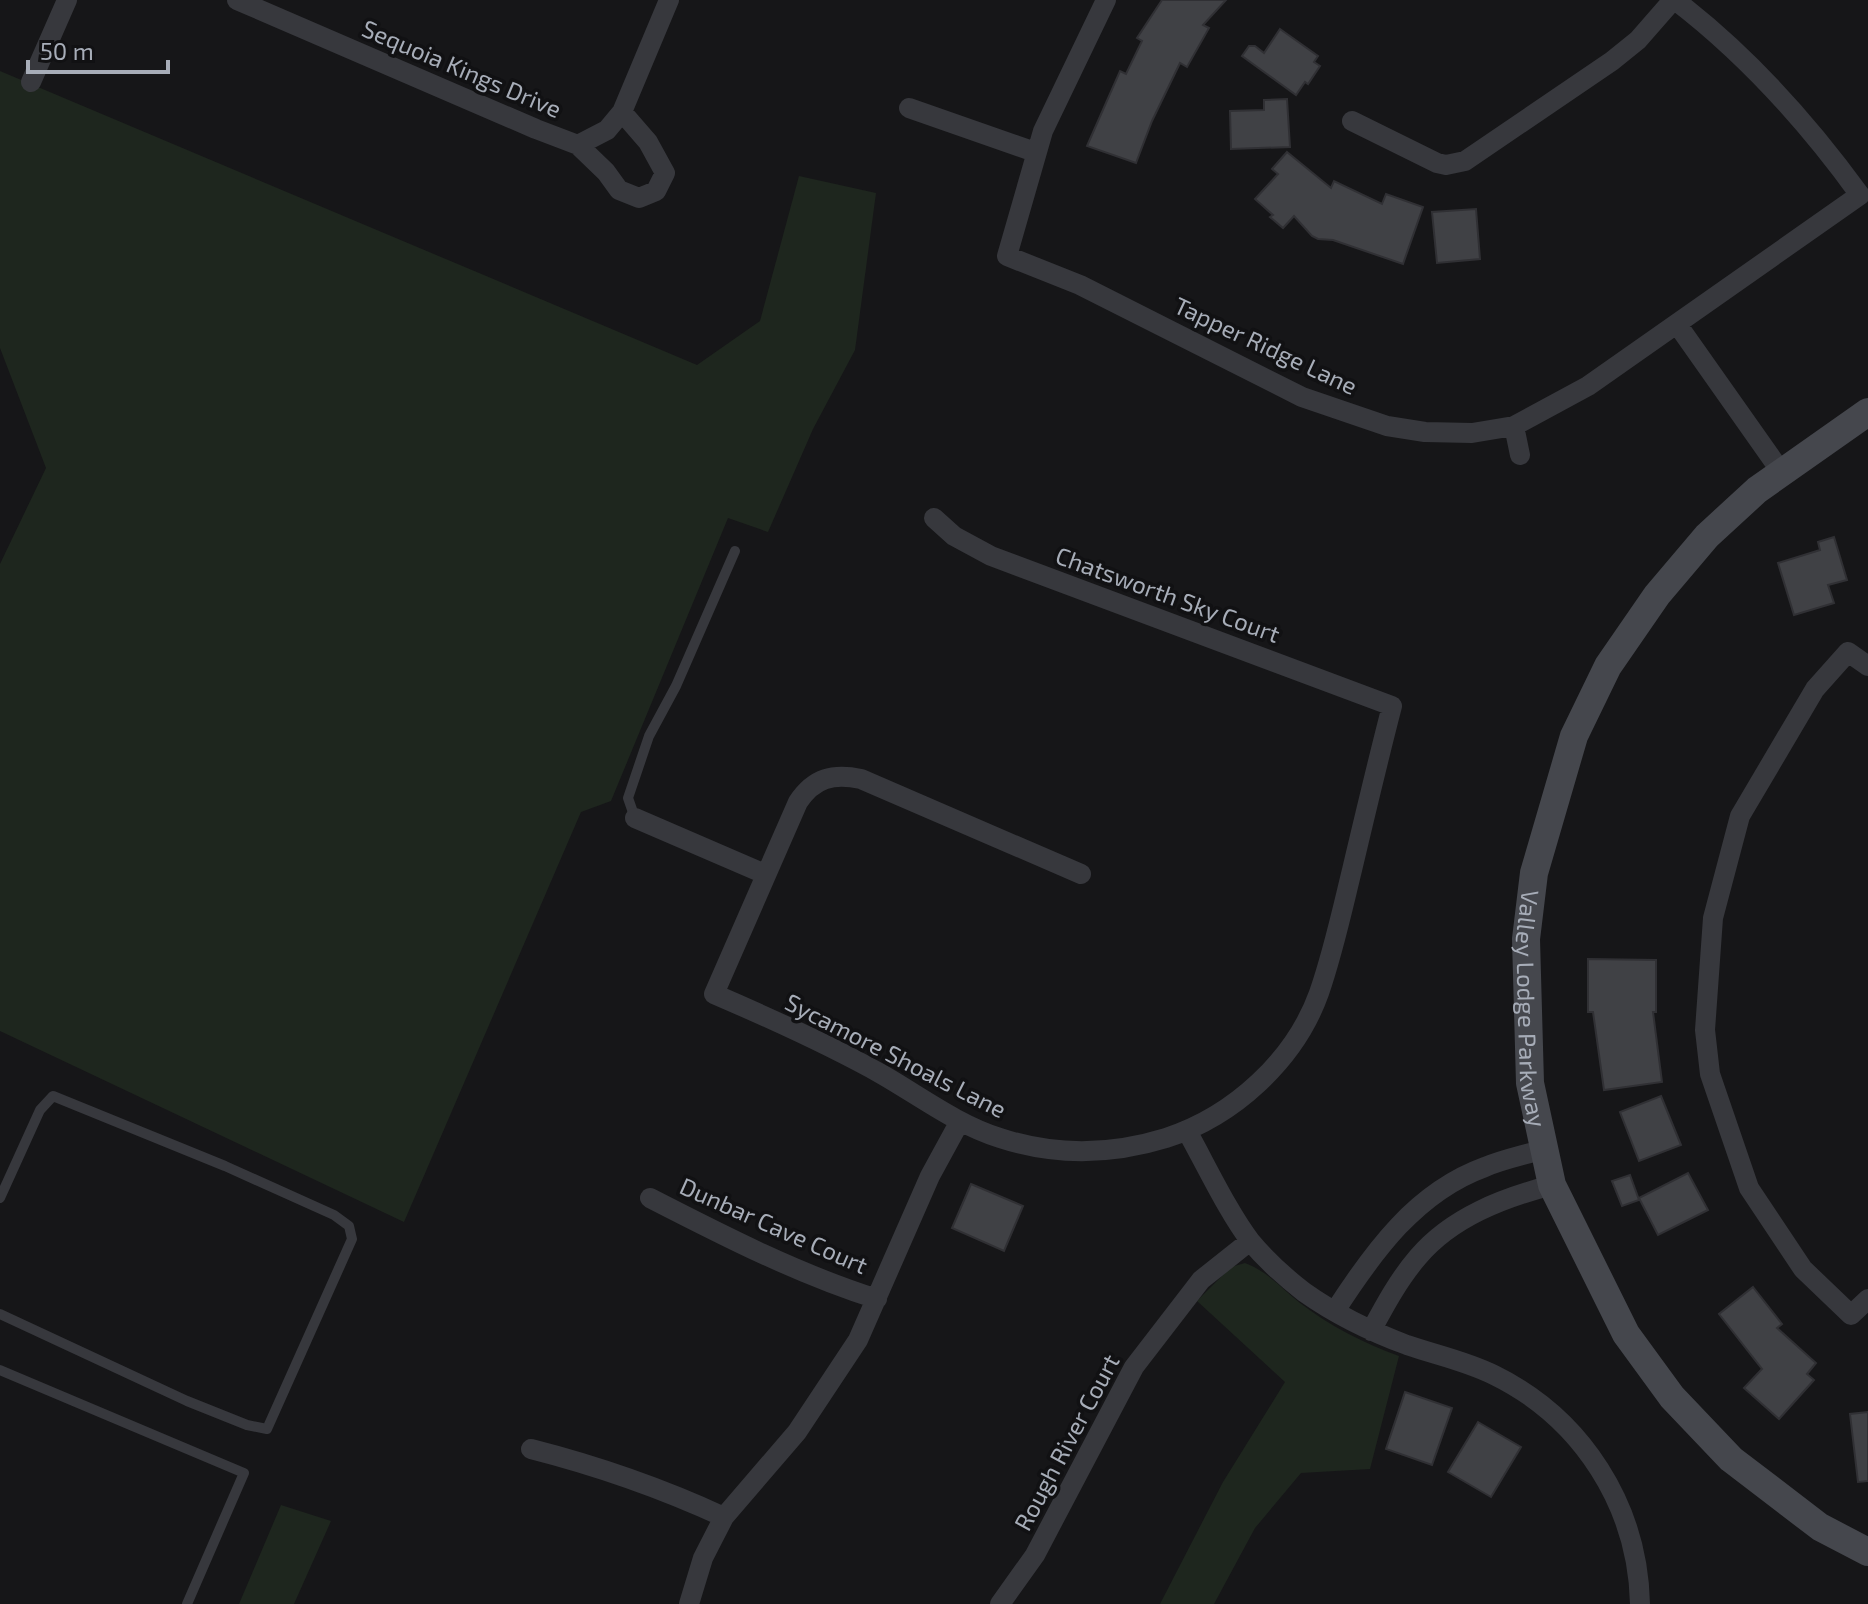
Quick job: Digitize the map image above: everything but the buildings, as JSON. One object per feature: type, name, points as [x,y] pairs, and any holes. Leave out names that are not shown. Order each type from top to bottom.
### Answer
[{"type":"street","points":[[31,82],[67,0]]},
{"type":"street","name":"Sequoia Kings Drive","points":[[237,0],[578,145],[606,172],[619,190],[639,198],[656,191],[665,173],[648,142],[622,112],[607,130],[578,145]]},
{"type":"street","points":[[622,112],[669,0]]},
{"type":"street","points":[[909,108],[1035,152],[1106,0]]},
{"type":"street","points":[[1352,121],[1437,163],[1446,165],[1465,161],[1612,61],[1638,40],[1674,0]]},
{"type":"street","name":"Tapper Ridge Lane","points":[[1035,152],[1007,256],[1080,285],[1256,375],[1348,414],[1387,426],[1425,432],[1472,433],[1514,426],[1588,386],[1860,195],[1792,108],[1705,23],[1674,0]]},
{"type":"street","points":[[1677,324],[1782,473]]},
{"type":"street","name":"Valley Lodge Parkway","points":[[1868,412],[1757,490],[1707,536],[1657,595],[1608,666],[1574,736],[1534,873],[1526,939],[1530,1083],[1552,1185],[1626,1334],[1672,1397],[1731,1459],[1820,1527],[1868,1552]]},
{"type":"street","points":[[1514,426],[1520,455]]},
{"type":"street","name":"Chatsworth Sky Court","points":[[934,518],[954,536],[991,556],[1392,706]]},
{"type":"street","points":[[1868,666],[1848,652],[1815,689],[1740,816],[1713,918],[1705,1030],[1710,1074],[1749,1188],[1803,1269],[1851,1315],[1868,1299]]},
{"type":"street","name":"Sycamore Shoals Lane","points":[[765,874],[714,994],[794,1028],[960,1121],[998,1138],[1071,1152],[1133,1148],[1187,1131],[1242,1098],[1285,1053],[1304,1025],[1318,995],[1335,941],[1392,706]]},
{"type":"street","points":[[635,818],[765,874],[798,802],[814,783],[845,775],[861,779],[1081,874]]},
{"type":"street","points":[[689,1604],[703,1558],[724,1517],[797,1432],[858,1340],[930,1176],[960,1121]]},
{"type":"street","points":[[1187,1131],[1250,1241],[1305,1292],[1371,1331],[1494,1375],[1565,1423],[1596,1461],[1621,1508],[1635,1556],[1640,1599]]},
{"type":"street","points":[[1335,1311],[1382,1243],[1431,1196],[1485,1166],[1544,1149]]},
{"type":"street","points":[[1371,1331],[1394,1290],[1418,1257],[1443,1233],[1494,1204],[1552,1185]]},
{"type":"street","name":"Dunbar Cave Court","points":[[650,1198],[784,1263],[877,1299]]},
{"type":"street","name":"Rough River Court","points":[[1000,1604],[1035,1555],[1134,1367],[1201,1280],[1250,1241]]},
{"type":"street","points":[[531,1449],[640,1482],[724,1517]]},
{"type":"lane","points":[[635,818],[628,798],[649,736],[676,686],[735,551]]},
{"type":"lane","points":[[0,1198],[40,1110],[53,1096],[225,1166],[334,1215],[349,1226],[352,1239],[267,1429],[247,1425],[187,1401],[0,1314]]},
{"type":"lane","points":[[0,1370],[244,1473],[187,1604]]},
{"type":"shaded area","points":[[0,71],[697,365],[760,321],[799,176],[876,193],[855,350],[813,429],[768,532],[728,518],[611,801],[581,812],[404,1222],[0,1031],[0,564],[46,468],[0,348]]},
{"type":"shaded area","points":[[1245,1263],[1267,1275],[1300,1303],[1335,1326],[1399,1356],[1370,1469],[1301,1473],[1255,1528],[1214,1604],[1160,1604],[1223,1482],[1285,1382],[1197,1301],[1231,1267]]},
{"type":"shaded area","points":[[281,1505],[331,1521],[294,1604],[239,1604]]}]
